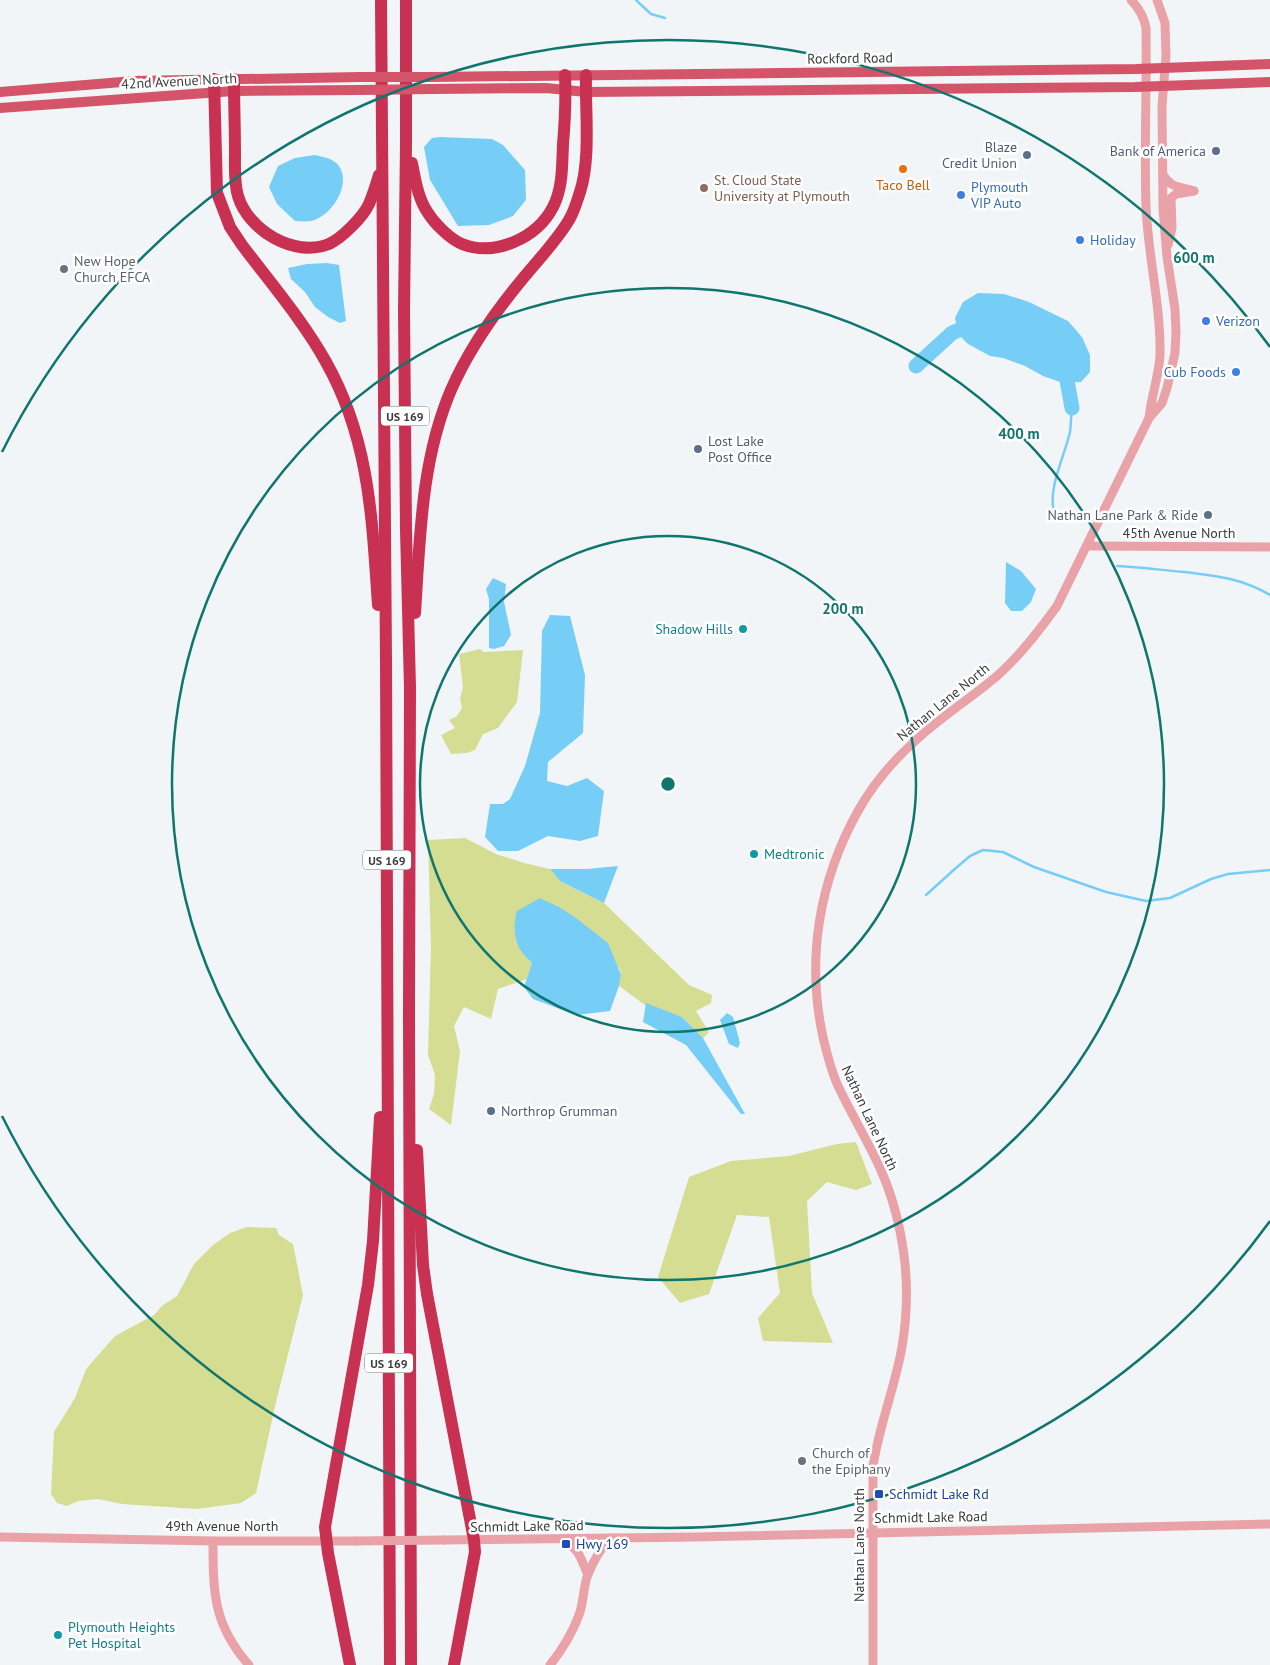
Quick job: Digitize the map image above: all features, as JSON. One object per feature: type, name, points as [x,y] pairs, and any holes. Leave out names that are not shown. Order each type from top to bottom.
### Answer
[{"type":"highway","name":"US 169","points":[[381,0],[390,1665]]},
{"type":"highway","name":"US 169","points":[[406,0],[404,321],[410,688],[409,1063],[412,1665]]},
{"type":"highway","points":[[406,143],[420,197],[428,213],[456,240],[462,244],[472,246],[499,247],[520,240],[538,227],[550,214],[561,184],[566,90],[565,75]]},
{"type":"highway","points":[[410,688],[428,463],[434,438],[450,391],[474,346],[503,304],[570,219],[581,190],[586,167],[586,75]]},
{"type":"highway","points":[[214,79],[218,193],[230,227],[320,351],[334,377],[357,435],[370,501],[379,620],[386,660]]},
{"type":"highway","points":[[234,85],[236,189],[244,212],[254,225],[268,236],[301,246],[329,244],[364,213],[382,166]]},
{"type":"highway","points":[[350,1665],[326,1541],[325,1527],[368,1285],[373,1241],[380,1118],[388,1061]]},
{"type":"highway","points":[[409,1063],[416,1125],[426,1288],[475,1552],[454,1665]]},
{"type":"main road","name":"Rockford Road","points":[[431,77],[1147,69],[1270,64]]},
{"type":"main road","name":"42nd Avenue North","points":[[0,108],[215,92],[234,85],[360,78],[431,77]]},
{"type":"main road","name":"42nd Avenue North","points":[[0,92],[134,81],[214,79],[234,85],[360,90],[546,88],[566,90]]},
{"type":"main road","points":[[566,90],[586,92],[1146,87],[1270,82]]},
{"type":"street","name":"Nathan Lane North","points":[[1131,0],[1138,7],[1144,19],[1147,69],[1145,150],[1148,234],[1157,310],[1160,356],[1151,397],[1149,418]]},
{"type":"street","name":"Nathan Lane North","points":[[873,1665],[873,1466],[902,1349],[906,1319],[907,1286],[902,1240],[891,1197],[880,1168],[838,1086],[827,1054],[815,979],[818,920],[836,856],[868,795],[888,769],[914,742],[999,675],[1020,654],[1057,606],[1149,418],[1162,403],[1172,373],[1175,352],[1175,309],[1166,252],[1163,174],[1162,86],[1165,68],[1165,23],[1157,0]]},
{"type":"street","points":[[1163,174],[1172,185],[1194,191],[1176,194],[1171,198],[1172,228],[1166,252]]},
{"type":"street","name":"45th Avenue North","points":[[1087,546],[1270,547]]},
{"type":"street","name":"Schmidt Lake Road","points":[[444,1540],[1270,1524]]},
{"type":"street","name":"49th Avenue North","points":[[0,1537],[213,1541],[444,1540]]},
{"type":"street","points":[[550,1665],[573,1632],[580,1614],[588,1575],[597,1554],[610,1538]]},
{"type":"street","points":[[560,1539],[578,1552],[583,1559],[588,1575]]},
{"type":"street","points":[[213,1541],[213,1586],[219,1614],[235,1647],[249,1665]]},
{"type":"green space","points":[[480,649],[484,652],[523,650],[517,702],[498,728],[483,734],[475,750],[467,753],[451,754],[441,735],[455,728],[449,720],[457,716],[462,708],[460,698],[463,687],[459,654]]},
{"type":"green space","points":[[465,838],[496,854],[550,869],[560,881],[604,903],[689,985],[712,995],[711,1003],[696,1011],[709,1032],[703,1038],[682,1017],[645,1005],[619,986],[621,975],[619,968],[540,898],[520,950],[532,963],[527,979],[498,989],[491,1019],[464,1007],[454,1026],[460,1051],[451,1125],[429,1109],[434,1094],[435,1075],[428,1055],[431,948],[428,840]]},
{"type":"green space","points":[[856,1142],[872,1184],[856,1190],[827,1182],[807,1201],[812,1293],[833,1343],[763,1341],[758,1318],[780,1293],[769,1217],[737,1215],[709,1294],[680,1303],[658,1277],[689,1177],[731,1161],[789,1156],[837,1144]]},
{"type":"green space","points":[[247,1227],[276,1228],[279,1235],[293,1244],[303,1295],[276,1402],[256,1493],[241,1503],[197,1509],[122,1504],[98,1499],[78,1501],[67,1506],[57,1503],[51,1494],[54,1432],[75,1398],[86,1369],[115,1336],[154,1315],[163,1305],[177,1296],[194,1264],[213,1245],[230,1233]]},
{"type":"water","points":[[432,138],[492,139],[503,145],[525,170],[526,200],[513,216],[489,225],[458,226],[430,180],[424,147]]},
{"type":"water","points":[[315,155],[325,157],[337,163],[342,174],[341,191],[332,207],[326,213],[309,221],[295,221],[277,204],[269,187],[278,166],[295,158]]},
{"type":"water","points":[[327,263],[339,265],[346,321],[340,323],[315,307],[305,292],[291,279],[288,268],[307,264]]},
{"type":"water","points":[[978,293],[1004,294],[1029,302],[1068,321],[1082,337],[1090,355],[1090,372],[1081,382],[1063,383],[1043,376],[1025,366],[1003,358],[990,356],[968,344],[958,334],[955,318],[963,302]]},
{"type":"water","points":[[1006,562],[1021,571],[1036,589],[1031,602],[1022,611],[1011,611],[1005,603]]},
{"type":"water","points":[[493,578],[506,584],[504,602],[511,635],[504,646],[494,649],[489,648],[489,599],[486,589]]},
{"type":"water","points":[[550,615],[570,616],[585,675],[583,733],[548,762],[547,781],[567,786],[587,778],[604,791],[598,836],[580,841],[548,836],[518,851],[498,851],[485,837],[490,804],[503,804],[510,799],[525,766],[540,713],[542,631]]},
{"type":"water","points":[[618,866],[604,903],[560,881],[550,869],[587,869]]},
{"type":"water","points":[[540,898],[576,918],[608,943],[621,975],[610,1011],[576,1015],[533,999],[524,987],[532,963],[521,951],[517,942],[515,931],[516,915],[517,911]]},
{"type":"water","points":[[646,1003],[682,1017],[703,1038],[745,1114],[741,1114],[686,1045],[643,1022]]},
{"type":"water","points":[[727,1013],[733,1017],[740,1043],[738,1048],[729,1044],[720,1020]]},
{"type":"waterway","points":[[636,0],[651,14],[665,18]]},
{"type":"waterway","points":[[916,366],[952,333],[977,322]]},
{"type":"waterway","points":[[1064,364],[1072,408]]},
{"type":"waterway","points":[[1055,514],[1053,505],[1054,484],[1068,441],[1072,408]]},
{"type":"waterway","points":[[1117,566],[1218,577],[1238,581],[1270,595]]},
{"type":"waterway","points":[[926,895],[970,856],[983,850],[1003,852],[1034,867],[1106,892],[1146,901],[1170,898],[1211,879],[1228,874],[1270,870]]},
{"type":"place","name":"Bank of America","points":[[1216,151]]},
{"type":"place","name":"Blaze Credit Union","points":[[1027,155]]},
{"type":"place","name":"Taco Bell","points":[[903,169]]},
{"type":"place","name":"St. Cloud State University at Plymouth","points":[[704,188]]},
{"type":"place","name":"Plymouth VIP Auto","points":[[961,195]]},
{"type":"place","name":"Holiday","points":[[1080,240]]},
{"type":"place","name":"New Hope Church EFCA","points":[[64,269]]},
{"type":"place","name":"Verizon","points":[[1206,321]]},
{"type":"place","name":"Cub Foods","points":[[1236,372]]},
{"type":"place","name":"Lost Lake Post Office","points":[[698,449]]},
{"type":"place","name":"Nathan Lane Park & Ride","points":[[1208,515]]},
{"type":"place","name":"Shadow Hills","points":[[743,629]]},
{"type":"place","name":"Medtronic","points":[[754,854]]},
{"type":"place","name":"Northrop Grumman","points":[[491,1111]]},
{"type":"place","name":"Church of the Epiphany","points":[[802,1461]]},
{"type":"place","name":"Schmidt Lake Rd","points":[[879,1494]]},
{"type":"place","name":"Hwy 169","points":[[566,1544]]},
{"type":"place","name":"Plymouth Heights Pet Hospital","points":[[58,1635]]}]
